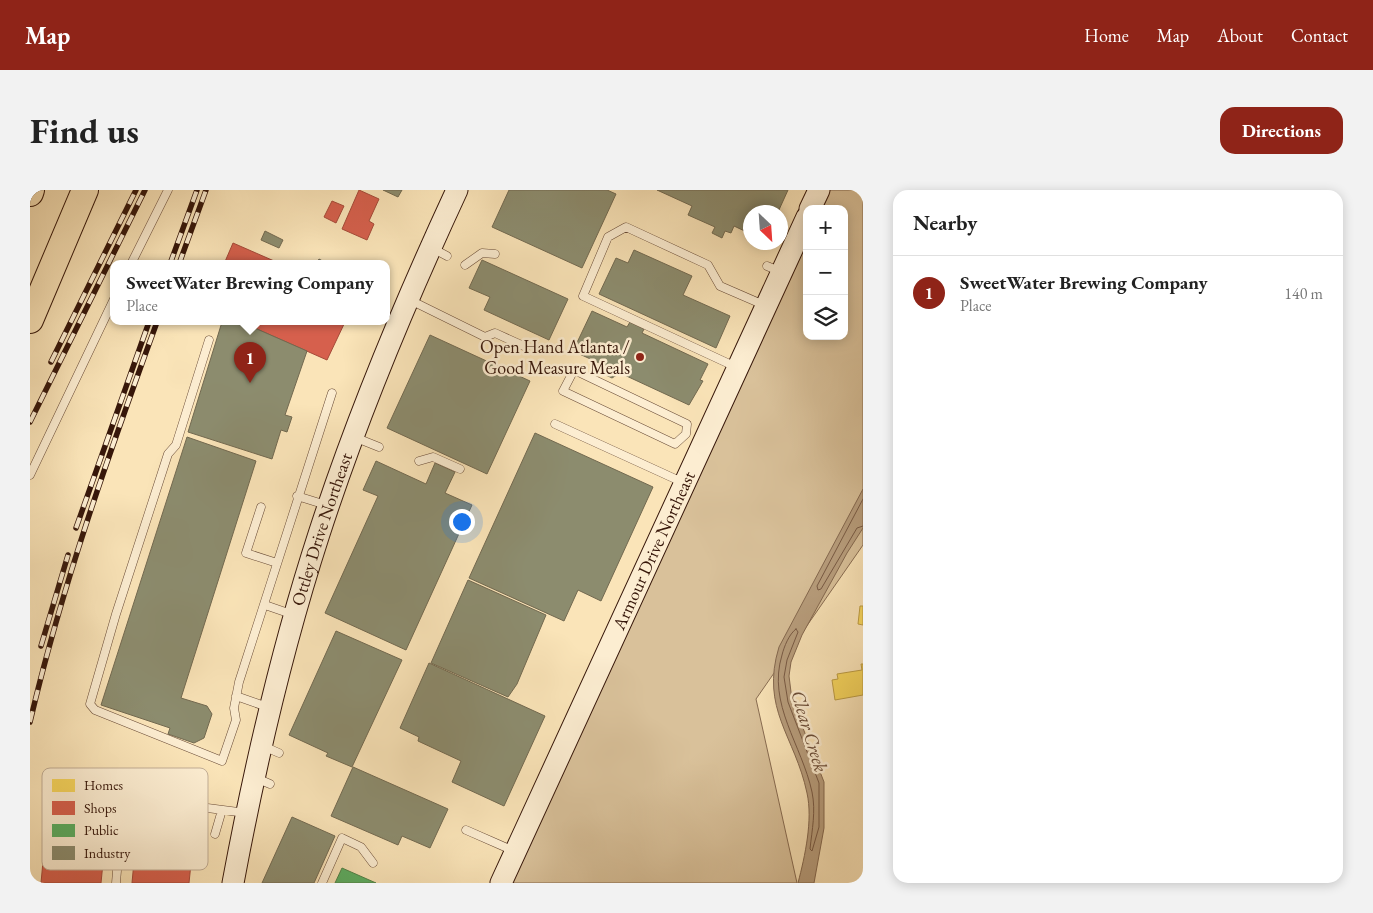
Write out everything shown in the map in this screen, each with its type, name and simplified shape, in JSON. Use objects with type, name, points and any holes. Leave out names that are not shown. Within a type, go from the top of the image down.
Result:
[{"type":"highway","points":[[30,194],[32,190]]},
{"type":"highway","points":[[30,320],[85,190]]},
{"type":"street","name":"Ottley Drive Northeast","points":[[233,883],[246,813],[262,781],[270,749],[270,708],[295,615],[328,506],[409,286],[439,251],[457,190]]},
{"type":"street","points":[[812,205],[819,190]]},
{"type":"street","name":"Armour Drive Northeast","points":[[501,883],[515,852],[524,824],[599,656],[684,483],[695,437],[738,368],[766,306],[774,269],[803,222]]},
{"type":"lane","points":[[133,260],[168,190]]},
{"type":"lane","points":[[738,368],[583,296],[608,237],[626,227],[708,265],[720,286],[766,306]]},
{"type":"lane","points":[[465,265],[482,253],[495,254]]},
{"type":"lane","points":[[409,286],[485,337],[495,333],[526,347]]},
{"type":"lane","points":[[30,475],[110,307]]},
{"type":"lane","points":[[209,340],[176,445],[168,454],[116,614],[90,704],[95,710],[222,761],[236,720],[234,708],[236,696],[259,618],[265,605],[297,496],[332,393]]},
{"type":"lane","points":[[574,370],[687,424],[695,437],[675,444],[563,391],[574,370]]},
{"type":"lane","points":[[555,424],[684,483]]},
{"type":"lane","points":[[354,437],[379,447]]},
{"type":"lane","points":[[419,461],[434,457],[460,470]]},
{"type":"lane","points":[[297,496],[328,506]]},
{"type":"lane","points":[[261,507],[246,553],[277,563]]},
{"type":"lane","points":[[265,605],[295,615]]},
{"type":"lane","points":[[236,696],[270,708]]},
{"type":"lane","points":[[208,808],[246,813]]},
{"type":"lane","points":[[215,834],[222,810]]},
{"type":"lane","points":[[466,830],[515,852]]},
{"type":"lane","points":[[322,883],[342,838],[361,847],[373,863]]},
{"type":"lane","points":[[116,883],[117,870]]},
{"type":"shaded area","points":[[828,190],[863,190],[863,545],[756,699],[797,883],[506,883],[803,245],[803,340],[848,340],[848,205],[821,205]]},
{"type":"water","points":[[863,489],[863,528],[847,553],[802,635],[791,662],[789,676],[792,700],[824,782],[824,828],[814,883],[798,883],[809,826],[809,804],[802,773],[776,705],[774,669],[779,647]]},
{"type":"building: Homes","points":[[860,606],[863,606],[863,625],[858,624]]},
{"type":"building: Homes","points":[[861,664],[863,664],[863,695],[835,700],[832,680],[838,679],[837,674],[862,670]]},
{"type":"building: Shops","points":[[359,190],[379,199],[369,221],[374,224],[367,240],[342,229]]},
{"type":"building: Shops","points":[[332,201],[344,206],[336,223],[324,217]]},
{"type":"building: Shops","points":[[233,243],[272,260],[226,260]]},
{"type":"building: Shops","points":[[248,325],[344,325],[327,360]]},
{"type":"building: Shops","points":[[42,870],[102,870],[101,883],[41,883]]},
{"type":"building: Shops","points":[[133,870],[190,870],[189,883],[132,883]]},
{"type":"building: Public","points":[[342,868],[376,883],[335,883]]},
{"type":"building: Industry","points":[[383,190],[402,190],[398,197]]},
{"type":"building: Industry","points":[[509,190],[607,190],[616,194],[582,268],[492,227]]},
{"type":"building: Industry","points":[[657,190],[788,190],[781,205],[743,205],[743,230],[734,226],[731,233],[725,231],[722,238],[712,233],[715,227],[688,215],[692,206]]},
{"type":"building: Industry","points":[[265,231],[283,240],[279,248],[261,240]]},
{"type":"building: Industry","points":[[634,250],[692,276],[683,295],[730,316],[716,348],[599,294],[616,258],[628,263]]},
{"type":"building: Industry","points":[[482,260],[568,299],[549,340],[484,310],[490,297],[469,288]]},
{"type":"building: Industry","name":"Open Hand Atlanta / Good Measure Meals","points":[[592,311],[627,327],[630,322],[644,329],[642,333],[708,364],[700,380],[703,381],[689,405],[620,373],[612,378],[606,375],[610,368],[573,351]]},
{"type":"building: Industry","points":[[221,325],[248,325],[307,351],[285,415],[292,417],[287,432],[281,430],[272,459],[188,432]]},
{"type":"building: Industry","points":[[430,335],[530,381],[487,474],[387,428]]},
{"type":"building: Industry","points":[[535,433],[653,487],[601,601],[578,590],[564,621],[469,578]]},
{"type":"building: Industry","points":[[187,437],[256,461],[181,698],[207,706],[212,714],[204,738],[194,743],[168,734],[170,728],[101,705]]},
{"type":"building: Industry","points":[[376,461],[426,484],[435,463],[455,472],[445,493],[472,505],[406,650],[325,613],[378,496],[363,490]]},
{"type":"building: Industry","points":[[468,580],[546,615],[517,684],[508,697],[431,663]]},
{"type":"building: Industry","points":[[336,631],[402,660],[352,767],[326,756],[328,753],[289,735]]},
{"type":"building: Industry","points":[[429,663],[545,716],[504,806],[452,782],[461,761],[418,741],[419,737],[400,728]]},
{"type":"building: Industry","points":[[353,767],[448,809],[430,848],[402,836],[398,845],[331,816]]},
{"type":"building: Industry","points":[[292,817],[335,836],[314,883],[262,883]]},
{"type":"railway","points":[[51,362],[136,190]]},
{"type":"railway","points":[[110,260],[145,190]]},
{"type":"railway","points":[[171,260],[197,190]]},
{"type":"railway","points":[[180,260],[206,190]]},
{"type":"railway","points":[[30,422],[110,261]]},
{"type":"railway","points":[[76,528],[148,325]]},
{"type":"railway","points":[[30,722],[72,570],[104,470],[156,325]]},
{"type":"railway","points":[[41,646],[68,555]]},
{"type":"place","name":"Open Hand Atlanta / Good Measure Meals","points":[[640,357]]},
{"type":"place","name":"SweetWater Brewing Company","points":[[250,383]]},
{"type":"water label","name":"Clear Creek","points":[[810,731]]}]
